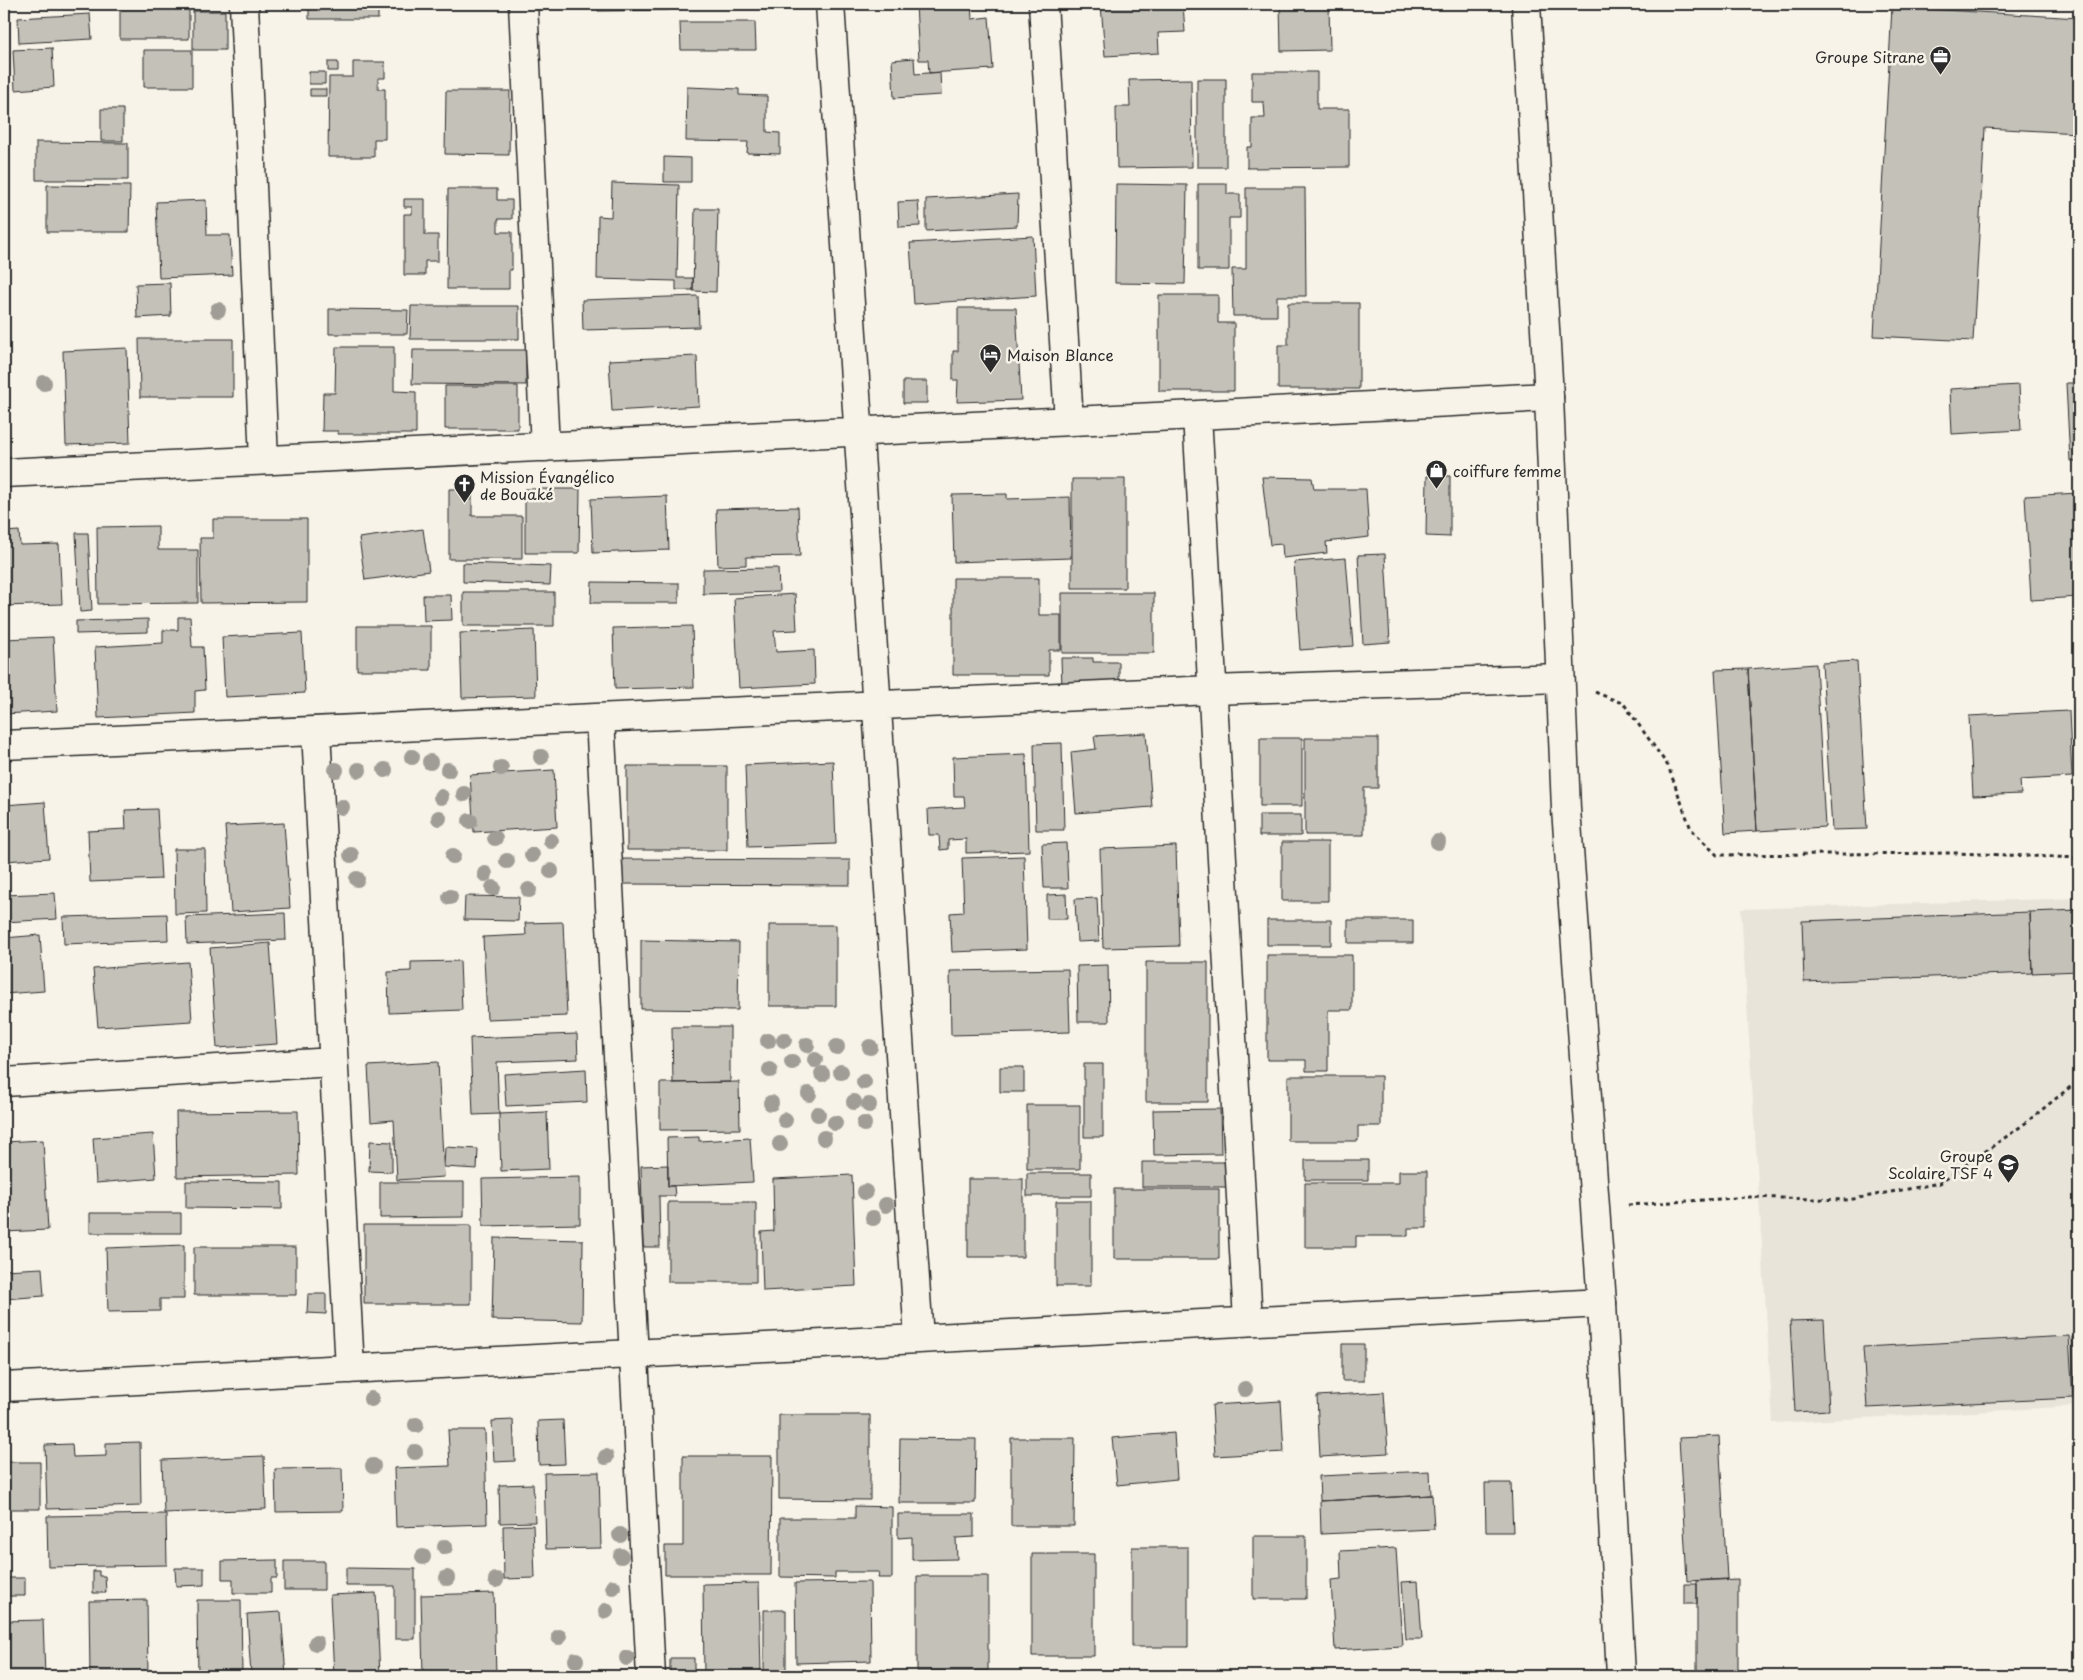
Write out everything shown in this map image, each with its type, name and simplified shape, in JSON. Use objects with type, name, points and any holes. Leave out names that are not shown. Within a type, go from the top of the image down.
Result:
[{"type":"street","points":[[244,4],[264,460]]},
{"type":"street","points":[[523,4],[545,447]]},
{"type":"street","points":[[830,4],[919,1339]]},
{"type":"street","points":[[1043,4],[1069,422]]},
{"type":"street","points":[[1526,4],[1549,397],[1566,809],[1602,1303],[1621,1676]]},
{"type":"street","points":[[4,473],[1197,416],[1549,397]]},
{"type":"street","points":[[1197,416],[1248,1322]]},
{"type":"street","points":[[4,745],[1212,690],[1560,678]]},
{"type":"street","points":[[600,718],[651,1676]]},
{"type":"street","points":[[316,731],[350,1368]]},
{"type":"street","points":[[4,1082],[333,1062]]},
{"type":"street","points":[[4,1387],[1602,1303]]},
{"type":"path","points":[[1560,678],[1624,704],[1668,766],[1691,829],[1717,855],[1956,853],[2079,858]]},
{"type":"path","points":[[1595,1210],[1642,1202],[1749,1197],[1848,1200],[1940,1182],[2024,1125],[2079,1080]]},
{"type":"shaded area","points":[[2079,898],[2079,1406],[1773,1423],[1741,909]]},
{"type":"building","points":[[120,4],[147,4],[147,7],[189,7],[189,39],[120,39]]},
{"type":"building","points":[[309,4],[378,4],[378,19],[309,19]]},
{"type":"building","points":[[395,4],[494,4],[494,8],[395,8]]},
{"type":"building","points":[[598,4],[669,4],[669,10],[598,11]]},
{"type":"building","points":[[916,4],[971,4],[972,19],[989,17],[993,69],[929,73],[928,60],[919,60]]},
{"type":"building","points":[[1101,4],[1183,4],[1185,32],[1158,33],[1159,53],[1105,56]]},
{"type":"building","points":[[1280,4],[1329,4],[1330,50],[1281,51]]},
{"type":"building","points":[[1892,7],[2079,18],[2079,133],[1985,128],[1973,341],[1874,336]]},
{"type":"building","points":[[193,11],[225,11],[225,50],[193,50]]},
{"type":"building","points":[[90,14],[92,39],[19,43],[18,18]]},
{"type":"building","points":[[680,22],[755,22],[756,50],[681,50]]},
{"type":"building","points":[[52,48],[54,87],[15,90],[13,50]]},
{"type":"building","points":[[144,50],[192,50],[192,87],[144,87]]},
{"type":"building","points":[[914,58],[915,74],[940,72],[941,95],[894,98],[892,60]]},
{"type":"building","points":[[328,62],[338,62],[338,71],[328,71]]},
{"type":"building","points":[[353,62],[385,62],[385,78],[378,78],[378,89],[385,89],[385,139],[374,139],[374,157],[328,157],[329,77],[353,77]]},
{"type":"building","points":[[309,72],[325,72],[325,84],[309,84]]},
{"type":"building","points":[[1252,72],[1317,72],[1317,109],[1349,109],[1349,167],[1247,168],[1247,147],[1252,147],[1252,118],[1265,118],[1264,102],[1252,102]]},
{"type":"building","points":[[1191,79],[1192,167],[1117,168],[1116,107],[1130,107],[1129,80]]},
{"type":"building","points":[[1197,79],[1226,79],[1226,167],[1197,167]]},
{"type":"building","points":[[687,87],[739,89],[739,95],[767,96],[767,132],[780,133],[780,154],[747,153],[748,142],[686,141]]},
{"type":"building","points":[[310,89],[326,89],[326,96],[310,96]]},
{"type":"building","points":[[446,91],[510,91],[509,155],[445,154]]},
{"type":"building","points":[[101,109],[123,109],[123,141],[101,141]]},
{"type":"building","points":[[36,142],[128,143],[128,180],[36,180]]},
{"type":"building","points":[[664,157],[691,158],[691,182],[664,182]]},
{"type":"building","points":[[612,183],[679,185],[677,278],[693,278],[693,290],[676,290],[676,281],[597,279],[598,216],[611,217]]},
{"type":"building","points":[[1116,184],[1187,185],[1185,284],[1115,283]]},
{"type":"building","points":[[1198,184],[1227,184],[1227,194],[1240,194],[1240,218],[1229,218],[1229,270],[1198,270]]},
{"type":"building","points":[[47,185],[130,186],[129,232],[47,232]]},
{"type":"building","points":[[1246,188],[1305,188],[1306,296],[1277,296],[1277,316],[1233,316],[1232,269],[1246,269]]},
{"type":"building","points":[[448,189],[497,189],[497,200],[512,200],[512,219],[498,219],[498,232],[512,232],[512,270],[509,270],[509,289],[447,289]]},
{"type":"building","points":[[1018,194],[1017,226],[926,231],[926,199]]},
{"type":"building","points":[[404,199],[425,199],[425,235],[438,235],[438,261],[425,261],[425,275],[404,275],[404,214],[412,214],[412,207],[404,207]]},
{"type":"building","points":[[206,200],[207,235],[230,235],[232,275],[159,278],[156,202]]},
{"type":"building","points":[[918,201],[920,226],[899,227],[898,202]]},
{"type":"building","points":[[695,209],[718,209],[716,292],[693,291]]},
{"type":"building","points":[[1033,236],[1036,296],[914,304],[910,243]]},
{"type":"building","points":[[170,283],[171,316],[137,318],[136,284]]},
{"type":"building","points":[[1159,295],[1218,295],[1218,323],[1234,323],[1234,391],[1159,391]]},
{"type":"building","points":[[698,296],[699,327],[583,330],[582,300]]},
{"type":"building","points":[[1288,303],[1359,303],[1359,389],[1278,389],[1278,345],[1288,345]]},
{"type":"building","points":[[411,306],[519,306],[519,339],[410,339]]},
{"type":"building","points":[[958,308],[1016,308],[1021,400],[957,402],[958,380],[953,380],[953,351],[958,351]]},
{"type":"building","points":[[329,309],[408,310],[407,334],[329,334]]},
{"type":"building","points":[[139,339],[233,339],[233,397],[140,397]]},
{"type":"building","points":[[336,347],[394,347],[394,391],[416,392],[416,434],[338,434],[338,431],[322,431],[323,393],[335,393]]},
{"type":"building","points":[[127,348],[130,443],[66,445],[63,351]]},
{"type":"building","points":[[413,350],[526,350],[526,385],[412,384]]},
{"type":"building","points":[[697,356],[699,406],[612,411],[609,360]]},
{"type":"building","points":[[903,381],[927,381],[927,403],[903,403]]},
{"type":"building","points":[[2066,383],[2079,383],[2079,461],[2070,461]]},
{"type":"building","points":[[2019,385],[2021,430],[1952,434],[1950,389]]},
{"type":"building","points":[[445,386],[518,386],[518,429],[445,429]]},
{"type":"building","points":[[1427,476],[1450,476],[1450,537],[1426,536]]},
{"type":"building","points":[[1262,477],[1312,478],[1314,489],[1366,489],[1369,537],[1326,542],[1327,553],[1283,558],[1282,544],[1270,545]]},
{"type":"building","points":[[1072,479],[1125,479],[1125,588],[1072,588]]},
{"type":"building","points":[[449,489],[472,489],[472,516],[522,516],[522,559],[449,559]]},
{"type":"building","points":[[525,489],[580,489],[579,553],[525,553]]},
{"type":"building","points":[[2079,493],[2079,597],[2031,600],[2025,496]]},
{"type":"building","points":[[1007,494],[1007,499],[1070,497],[1071,558],[954,562],[952,495]]},
{"type":"building","points":[[667,496],[669,550],[593,553],[591,499]]},
{"type":"building","points":[[798,507],[800,556],[746,557],[746,565],[718,566],[716,509]]},
{"type":"building","points":[[213,519],[307,519],[307,602],[201,603],[200,538],[213,538]]},
{"type":"building","points":[[158,526],[158,550],[198,550],[198,603],[98,604],[97,527]]},
{"type":"building","points":[[423,529],[429,571],[365,580],[359,538]]},
{"type":"building","points":[[19,531],[20,545],[59,544],[62,604],[4,606],[4,532]]},
{"type":"building","points":[[76,533],[88,533],[92,611],[80,612]]},
{"type":"building","points":[[1385,554],[1390,642],[1363,644],[1358,555]]},
{"type":"building","points":[[1346,558],[1353,646],[1300,650],[1294,562]]},
{"type":"building","points":[[463,563],[551,566],[550,585],[463,582]]},
{"type":"building","points":[[778,568],[779,592],[703,594],[703,569]]},
{"type":"building","points":[[953,578],[1039,578],[1039,615],[1061,615],[1061,650],[1049,650],[1049,675],[953,675]]},
{"type":"building","points":[[592,582],[679,583],[679,603],[591,603]]},
{"type":"building","points":[[463,592],[554,592],[554,626],[463,626]]},
{"type":"building","points":[[1062,593],[1154,593],[1154,653],[1062,653]]},
{"type":"building","points":[[795,594],[797,630],[774,631],[776,652],[814,650],[815,684],[739,688],[734,598]]},
{"type":"building","points":[[423,595],[451,595],[452,620],[424,621]]},
{"type":"building","points":[[178,617],[190,617],[192,647],[203,647],[205,690],[195,691],[195,713],[98,718],[95,647],[163,643],[163,630],[178,630]]},
{"type":"building","points":[[148,619],[148,632],[76,634],[76,621]]},
{"type":"building","points":[[357,626],[431,626],[431,670],[357,670]]},
{"type":"building","points":[[692,626],[694,687],[615,689],[613,628]]},
{"type":"building","points":[[534,630],[536,696],[462,698],[460,633]]},
{"type":"building","points":[[302,633],[305,693],[225,697],[222,637]]},
{"type":"building","points":[[53,637],[57,711],[4,714],[4,639]]},
{"type":"building","points":[[1061,658],[1093,658],[1093,662],[1119,662],[1119,687],[1062,688]]},
{"type":"building","points":[[1857,661],[1867,829],[1832,830],[1822,663]]},
{"type":"building","points":[[1816,664],[1825,827],[1757,831],[1748,669]]},
{"type":"building","points":[[1748,669],[1757,831],[1725,833],[1715,670]]},
{"type":"building","points":[[2069,711],[2072,777],[2020,780],[2021,794],[1973,796],[1969,716]]},
{"type":"building","points":[[1146,733],[1152,807],[1076,813],[1071,752],[1096,749],[1094,736]]},
{"type":"building","points":[[1260,738],[1302,738],[1302,806],[1260,806]]},
{"type":"building","points":[[1305,738],[1378,738],[1378,788],[1364,788],[1364,835],[1305,835]]},
{"type":"building","points":[[1062,743],[1064,830],[1036,830],[1034,744]]},
{"type":"building","points":[[1026,754],[1029,851],[966,853],[966,839],[948,840],[948,849],[940,850],[939,835],[929,835],[928,809],[965,807],[964,796],[954,796],[953,757]]},
{"type":"building","points":[[833,761],[836,844],[748,847],[745,765]]},
{"type":"building","points":[[627,766],[727,766],[727,850],[627,850]]},
{"type":"building","points":[[554,770],[557,827],[474,832],[470,775]]},
{"type":"building","points":[[45,802],[49,858],[4,861],[4,805]]},
{"type":"building","points":[[157,809],[161,879],[90,882],[88,831],[126,829],[125,810]]},
{"type":"building","points":[[1259,815],[1301,815],[1301,836],[1259,836]]},
{"type":"building","points":[[284,823],[290,908],[231,912],[225,826]]},
{"type":"building","points":[[1282,842],[1328,842],[1328,901],[1282,901]]},
{"type":"building","points":[[1066,843],[1068,888],[1044,888],[1042,844]]},
{"type":"building","points":[[1176,846],[1179,946],[1103,948],[1100,849]]},
{"type":"building","points":[[174,849],[205,849],[206,913],[175,914]]},
{"type":"building","points":[[1024,856],[1027,949],[952,952],[950,913],[964,912],[962,858]]},
{"type":"building","points":[[618,859],[850,860],[850,885],[618,884]]},
{"type":"building","points":[[55,893],[57,919],[4,922],[4,895]]},
{"type":"building","points":[[1066,894],[1067,919],[1047,919],[1047,895]]},
{"type":"building","points":[[465,896],[519,897],[518,921],[464,920]]},
{"type":"building","points":[[1097,898],[1099,941],[1077,942],[1075,899]]},
{"type":"building","points":[[2079,910],[2079,971],[2032,973],[2030,912]]},
{"type":"building","points":[[2030,912],[2032,973],[1804,982],[1802,921]]},
{"type":"building","points":[[285,913],[286,940],[187,944],[186,917]]},
{"type":"building","points":[[167,914],[168,940],[64,944],[63,917]]},
{"type":"building","points":[[1267,920],[1331,920],[1331,945],[1267,945]]},
{"type":"building","points":[[1348,920],[1413,920],[1413,943],[1348,943]]},
{"type":"building","points":[[563,922],[567,1016],[487,1019],[483,937],[526,935],[525,923]]},
{"type":"building","points":[[769,925],[836,925],[836,1006],[769,1006]]},
{"type":"building","points":[[40,935],[44,991],[4,994],[4,938]]},
{"type":"building","points":[[641,940],[739,942],[738,1010],[641,1009]]},
{"type":"building","points":[[270,943],[277,1044],[217,1048],[210,948]]},
{"type":"building","points":[[1267,955],[1352,955],[1352,1010],[1328,1010],[1328,1071],[1306,1071],[1306,1060],[1267,1060]]},
{"type":"building","points":[[460,961],[462,1010],[389,1013],[388,972],[411,971],[411,962]]},
{"type":"building","points":[[188,962],[192,1021],[98,1027],[93,969]]},
{"type":"building","points":[[1146,962],[1208,962],[1208,1102],[1146,1102]]},
{"type":"building","points":[[1108,965],[1109,1022],[1078,1022],[1077,966]]},
{"type":"building","points":[[1068,969],[1070,1032],[951,1035],[950,971]]},
{"type":"building","points":[[672,1027],[730,1027],[730,1082],[673,1083]]},
{"type":"building","points":[[577,1034],[578,1059],[497,1062],[499,1114],[473,1115],[470,1038]]},
{"type":"building","points":[[438,1062],[444,1177],[397,1180],[394,1120],[371,1122],[368,1066]]},
{"type":"building","points":[[1084,1064],[1103,1064],[1103,1137],[1084,1137]]},
{"type":"building","points":[[1000,1067],[1024,1067],[1024,1092],[1000,1092]]},
{"type":"building","points":[[586,1069],[587,1102],[506,1106],[504,1074]]},
{"type":"building","points":[[1288,1076],[1381,1076],[1381,1126],[1358,1126],[1358,1141],[1288,1141]]},
{"type":"building","points":[[739,1082],[740,1129],[660,1130],[660,1083]]},
{"type":"building","points":[[1027,1105],[1080,1105],[1080,1169],[1027,1169]]},
{"type":"building","points":[[1220,1109],[1221,1154],[1154,1155],[1153,1110]]},
{"type":"building","points":[[298,1111],[299,1175],[177,1177],[176,1112]]},
{"type":"building","points":[[547,1112],[549,1169],[501,1171],[499,1114]]},
{"type":"building","points":[[153,1134],[156,1178],[96,1183],[93,1138]]},
{"type":"building","points":[[699,1137],[699,1141],[750,1138],[753,1182],[668,1186],[667,1138]]},
{"type":"building","points":[[43,1140],[48,1230],[4,1232],[4,1142]]},
{"type":"building","points":[[370,1141],[392,1142],[392,1172],[369,1171]]},
{"type":"building","points":[[445,1147],[478,1149],[477,1169],[444,1167]]},
{"type":"building","points":[[1305,1160],[1368,1160],[1368,1180],[1305,1180]]},
{"type":"building","points":[[1142,1162],[1232,1162],[1232,1187],[1142,1187]]},
{"type":"building","points":[[668,1165],[668,1186],[674,1186],[675,1196],[659,1196],[660,1247],[643,1247],[641,1166]]},
{"type":"building","points":[[1399,1171],[1427,1171],[1427,1228],[1408,1228],[1408,1236],[1356,1236],[1356,1247],[1305,1247],[1305,1183],[1399,1183]]},
{"type":"building","points":[[1027,1173],[1091,1173],[1091,1196],[1027,1196]]},
{"type":"building","points":[[852,1175],[856,1286],[763,1291],[761,1232],[774,1231],[773,1179]]},
{"type":"building","points":[[580,1177],[580,1224],[483,1226],[482,1179]]},
{"type":"building","points":[[968,1179],[1023,1179],[1023,1257],[968,1257]]},
{"type":"building","points":[[186,1181],[282,1182],[282,1209],[186,1208]]},
{"type":"building","points":[[380,1182],[464,1182],[464,1217],[380,1218]]},
{"type":"building","points":[[1114,1189],[1219,1189],[1219,1259],[1114,1259]]},
{"type":"building","points":[[1056,1201],[1091,1201],[1091,1286],[1056,1286]]},
{"type":"building","points":[[668,1202],[756,1202],[756,1282],[668,1282]]},
{"type":"building","points":[[90,1213],[181,1213],[181,1233],[90,1233]]},
{"type":"building","points":[[364,1225],[471,1225],[471,1304],[364,1304]]},
{"type":"building","points":[[494,1238],[583,1240],[582,1322],[492,1320]]},
{"type":"building","points":[[184,1245],[184,1299],[160,1299],[160,1311],[108,1312],[106,1248]]},
{"type":"building","points":[[194,1247],[296,1247],[296,1295],[194,1295]]},
{"type":"building","points":[[42,1268],[44,1296],[4,1299],[4,1270]]},
{"type":"building","points":[[308,1294],[326,1294],[326,1314],[307,1313]]},
{"type":"building","points":[[1824,1320],[1829,1410],[1795,1412],[1790,1321]]},
{"type":"building","points":[[2069,1336],[2073,1398],[1867,1408],[1863,1347]]},
{"type":"building","points":[[2079,1336],[2079,1399],[2075,1399],[2072,1337]]},
{"type":"building","points":[[1342,1344],[1364,1344],[1364,1381],[1342,1381]]},
{"type":"building","points":[[1384,1392],[1388,1453],[1320,1457],[1317,1396]]},
{"type":"building","points":[[1281,1401],[1284,1452],[1215,1456],[1212,1405]]},
{"type":"building","points":[[779,1415],[870,1415],[870,1500],[779,1499]]},
{"type":"building","points":[[513,1420],[515,1461],[494,1462],[492,1421]]},
{"type":"building","points":[[563,1420],[565,1464],[539,1465],[538,1421]]},
{"type":"building","points":[[448,1430],[485,1430],[487,1524],[396,1527],[394,1468],[450,1466]]},
{"type":"building","points":[[1174,1433],[1177,1479],[1117,1485],[1112,1438]]},
{"type":"building","points":[[1719,1436],[1727,1579],[1687,1581],[1679,1438]]},
{"type":"building","points":[[900,1438],[976,1439],[975,1503],[899,1503]]},
{"type":"building","points":[[1011,1438],[1075,1438],[1074,1526],[1011,1526]]},
{"type":"building","points":[[140,1442],[141,1506],[47,1509],[45,1445],[72,1444],[73,1457],[106,1456],[106,1443]]},
{"type":"building","points":[[264,1456],[266,1509],[164,1513],[162,1460]]},
{"type":"building","points":[[683,1456],[772,1456],[771,1575],[665,1575],[665,1546],[683,1546]]},
{"type":"building","points":[[4,1462],[40,1462],[40,1509],[4,1509]]},
{"type":"building","points":[[342,1468],[343,1511],[276,1512],[275,1469]]},
{"type":"building","points":[[1430,1471],[1431,1495],[1320,1501],[1319,1476]]},
{"type":"building","points":[[599,1472],[601,1548],[546,1549],[544,1473]]},
{"type":"building","points":[[1485,1483],[1511,1483],[1513,1532],[1486,1532]]},
{"type":"building","points":[[533,1484],[535,1522],[500,1523],[499,1485]]},
{"type":"building","points":[[1432,1495],[1434,1529],[1321,1534],[1320,1501]]},
{"type":"building","points":[[855,1506],[892,1507],[892,1578],[878,1578],[879,1572],[835,1572],[835,1578],[780,1577],[780,1518],[855,1518]]},
{"type":"building","points":[[166,1514],[167,1565],[48,1567],[47,1516]]},
{"type":"building","points":[[898,1514],[974,1514],[974,1537],[956,1538],[957,1559],[912,1560],[912,1537],[898,1538]]},
{"type":"building","points":[[533,1525],[535,1578],[504,1579],[503,1526]]},
{"type":"building","points":[[1253,1536],[1306,1536],[1306,1599],[1253,1599]]},
{"type":"building","points":[[1132,1547],[1188,1547],[1188,1647],[1132,1647]]},
{"type":"building","points":[[1396,1548],[1402,1646],[1335,1650],[1331,1580],[1341,1579],[1340,1551]]},
{"type":"building","points":[[1032,1554],[1094,1554],[1094,1656],[1032,1656]]},
{"type":"building","points":[[277,1560],[277,1578],[271,1578],[271,1593],[233,1593],[233,1579],[222,1579],[222,1561]]},
{"type":"building","points":[[284,1561],[324,1561],[324,1590],[284,1590]]},
{"type":"building","points":[[175,1568],[204,1568],[204,1585],[176,1586]]},
{"type":"building","points":[[346,1568],[415,1569],[415,1639],[395,1639],[395,1586],[346,1586]]},
{"type":"building","points":[[93,1571],[99,1571],[99,1576],[105,1576],[106,1593],[93,1593]]},
{"type":"building","points":[[917,1576],[988,1576],[988,1671],[917,1671]]},
{"type":"building","points":[[4,1578],[25,1578],[25,1596],[4,1596]]},
{"type":"building","points":[[1738,1579],[1738,1676],[1697,1676],[1697,1581]]},
{"type":"building","points":[[1418,1581],[1422,1639],[1406,1639],[1402,1582]]},
{"type":"building","points":[[870,1582],[871,1661],[796,1663],[795,1583]]},
{"type":"building","points":[[759,1583],[761,1675],[704,1676],[703,1584]]},
{"type":"building","points":[[1684,1584],[1697,1584],[1697,1604],[1684,1604]]},
{"type":"building","points":[[376,1593],[380,1675],[334,1676],[330,1595]]},
{"type":"building","points":[[494,1593],[496,1676],[423,1676],[421,1595]]},
{"type":"building","points":[[147,1600],[148,1676],[90,1676],[89,1601]]},
{"type":"building","points":[[197,1600],[241,1600],[242,1676],[198,1676]]},
{"type":"building","points":[[764,1610],[786,1610],[786,1675],[764,1675]]},
{"type":"building","points":[[281,1612],[286,1676],[251,1676],[247,1614]]},
{"type":"building","points":[[43,1620],[45,1676],[4,1676],[4,1621]]},
{"type":"building","points":[[670,1658],[694,1658],[694,1676],[670,1676]]},
{"type":"place","name":"Groupe Sitrane","points":[[1941,75]]},
{"type":"place","name":"Maison Blance","points":[[991,373]]},
{"type":"place","name":"coiffure femme","points":[[1437,489]]},
{"type":"place","name":"Mission Évangélico de Bouaké","points":[[464,504]]},
{"type":"place","name":"Groupe Scolaire TSF 4","points":[[2009,1183]]}]
